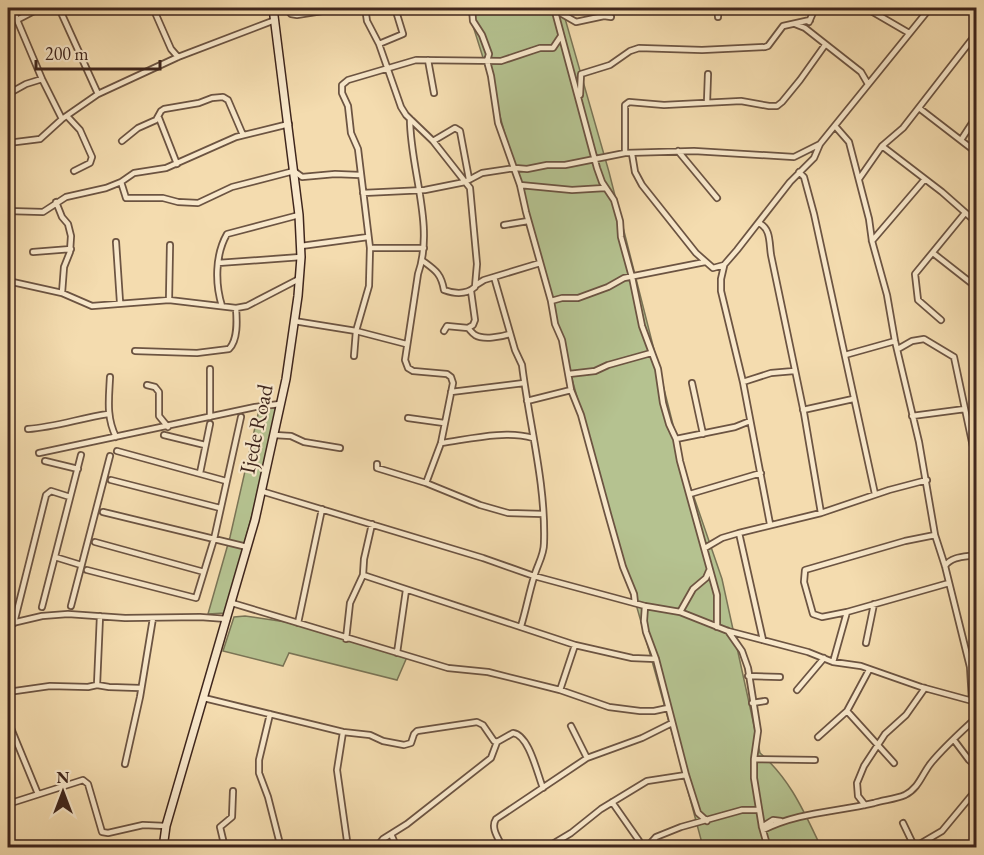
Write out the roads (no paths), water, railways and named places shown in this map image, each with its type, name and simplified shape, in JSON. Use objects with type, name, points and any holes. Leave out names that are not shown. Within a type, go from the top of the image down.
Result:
[{"type":"main road","name":"Ijede Road","points":[[163,848],[166,826],[248,547],[280,404],[300,278],[299,215],[273,8]]},
{"type":"street","points":[[12,8],[42,80],[64,118],[80,130],[93,159],[74,171]]},
{"type":"street","points":[[17,20],[40,8]]},
{"type":"street","points":[[59,8],[98,94]]},
{"type":"street","points":[[153,8],[171,49],[177,57]]},
{"type":"street","points":[[286,8],[291,14],[297,15],[341,8]]},
{"type":"street","points":[[365,8],[367,21],[389,68],[401,107],[467,180]]},
{"type":"street","points":[[379,44],[403,34],[395,8]]},
{"type":"street","points":[[471,8],[473,21],[488,50],[487,61],[498,123],[520,185],[555,324],[562,340],[571,390],[581,415],[635,603]]},
{"type":"street","points":[[554,8],[576,22],[604,16],[611,17]]},
{"type":"street","points":[[554,8],[602,186],[614,200],[620,221],[621,237],[642,326],[658,369],[669,424],[676,439],[705,548],[718,604],[717,627]]},
{"type":"street","points":[[718,8],[718,16]]},
{"type":"street","points":[[805,28],[815,8]]},
{"type":"street","points":[[866,8],[909,33]]},
{"type":"street","points":[[771,524],[743,382],[721,287],[724,265],[799,172],[814,158],[820,144],[930,8]]},
{"type":"street","points":[[8,143],[40,140],[64,118],[98,94],[177,57],[275,20]]},
{"type":"street","points":[[580,74],[610,65],[630,51],[639,48],[702,50],[765,47],[783,26],[810,20]]},
{"type":"street","points":[[795,24],[805,28],[861,72],[868,84]]},
{"type":"street","points":[[554,48],[561,38],[561,32]]},
{"type":"street","points":[[859,179],[882,146],[903,128],[976,34]]},
{"type":"street","points":[[625,153],[624,117],[625,105],[628,102],[664,105],[741,101],[777,106],[800,80],[825,45]]},
{"type":"street","points":[[354,356],[356,331],[369,286],[370,248],[358,149],[351,133],[348,106],[342,93],[342,85],[348,80],[411,61],[503,60],[540,48],[554,48],[566,54]]},
{"type":"street","points":[[428,60],[434,93]]},
{"type":"street","points":[[571,68],[580,74]]},
{"type":"street","points":[[580,74],[580,101]]},
{"type":"street","points":[[707,102],[708,74]]},
{"type":"street","points":[[8,94],[26,84],[42,80]]},
{"type":"street","points":[[177,164],[159,118],[164,109],[223,97],[228,100],[243,135]]},
{"type":"street","points":[[919,108],[976,152]]},
{"type":"street","points":[[961,140],[976,117]]},
{"type":"street","points":[[122,141],[138,128],[159,118]]},
{"type":"street","points":[[410,119],[424,248],[405,360],[408,368],[413,371],[447,374],[453,382],[441,443],[426,483]]},
{"type":"street","points":[[8,211],[44,212],[66,197],[99,190],[121,182],[135,173],[162,170],[230,139],[288,124]]},
{"type":"street","points":[[261,491],[483,558],[534,576],[645,606],[680,612],[728,632],[808,652],[833,662],[861,666],[925,688],[974,701],[969,667],[945,566],[935,535],[927,480],[872,241],[869,219],[849,142],[835,126]]},
{"type":"street","points":[[433,141],[455,128],[460,131],[470,188],[476,285]]},
{"type":"street","points":[[363,193],[419,190],[515,168],[531,169],[547,165],[565,165],[625,153],[678,151],[794,157],[820,144]]},
{"type":"street","points":[[882,146],[976,222]]},
{"type":"street","points":[[678,151],[717,198]]},
{"type":"street","points":[[632,154],[635,172],[642,185],[705,262],[712,268],[724,265]]},
{"type":"street","points":[[121,182],[126,198],[163,198],[178,202],[198,202],[213,198],[232,187],[294,171],[299,177],[334,174],[360,175]]},
{"type":"street","points":[[799,172],[804,177],[814,214],[875,494]]},
{"type":"street","points":[[872,241],[925,179]]},
{"type":"street","points":[[520,185],[572,190],[591,190],[602,186]]},
{"type":"street","points":[[56,202],[62,217],[68,224],[71,236],[71,249],[64,269],[62,293]]},
{"type":"street","points":[[941,320],[918,300],[915,274],[965,213]]},
{"type":"street","points":[[222,306],[218,291],[218,263],[227,234],[299,215]]},
{"type":"street","points":[[504,225],[528,221]]},
{"type":"street","points":[[759,223],[768,231],[821,513]]},
{"type":"street","points":[[301,246],[368,237]]},
{"type":"street","points":[[116,242],[120,302]]},
{"type":"street","points":[[169,300],[170,246]]},
{"type":"street","points":[[370,248],[424,248]]},
{"type":"street","points":[[33,252],[71,249]]},
{"type":"street","points":[[933,253],[975,286]]},
{"type":"street","points":[[218,263],[301,257]]},
{"type":"street","points":[[423,261],[431,265],[441,277],[444,290],[457,294],[471,291],[484,280],[540,263]]},
{"type":"street","points":[[551,301],[578,298],[608,287],[624,278],[705,262]]},
{"type":"street","points":[[494,277],[510,334],[521,360],[540,476],[543,514],[543,555],[534,576],[521,626]]},
{"type":"street","points":[[8,281],[62,293],[92,306],[120,302],[169,300],[236,308],[247,306],[300,278]]},
{"type":"street","points":[[477,278],[484,280]]},
{"type":"street","points":[[444,331],[447,326],[468,328],[473,325],[475,320],[471,291]]},
{"type":"street","points":[[135,351],[197,353],[229,349],[234,343],[237,323],[236,308]]},
{"type":"street","points":[[294,321],[356,331],[406,344]]},
{"type":"street","points":[[468,328],[480,337],[510,334]]},
{"type":"street","points":[[898,349],[912,341],[924,339],[952,355],[976,461]]},
{"type":"street","points":[[844,355],[895,340]]},
{"type":"street","points":[[569,374],[595,371],[651,353]]},
{"type":"street","points":[[210,369],[210,417]]},
{"type":"street","points":[[743,382],[771,373],[794,371]]},
{"type":"street","points":[[110,377],[108,414],[116,437]]},
{"type":"street","points":[[451,392],[524,382]]},
{"type":"street","points":[[692,383],[703,434]]},
{"type":"street","points":[[147,386],[155,387],[159,392],[159,416],[168,427]]},
{"type":"street","points":[[527,402],[571,390]]},
{"type":"street","points":[[803,410],[853,399]]},
{"type":"street","points":[[39,453],[260,406],[280,404]]},
{"type":"street","points":[[912,416],[965,409]]},
{"type":"street","points":[[28,429],[49,428],[79,418],[108,414]]},
{"type":"street","points":[[87,570],[193,598],[197,596],[214,539],[241,417]]},
{"type":"street","points":[[408,418],[444,423]]},
{"type":"street","points":[[676,439],[735,427],[750,421]]},
{"type":"street","points":[[200,473],[210,424]]},
{"type":"street","points":[[164,435],[206,445]]},
{"type":"street","points":[[274,435],[291,436],[304,442],[340,448]]},
{"type":"street","points":[[441,443],[490,436],[522,435],[533,438]]},
{"type":"street","points":[[117,451],[226,481]]},
{"type":"street","points":[[42,607],[81,454]]},
{"type":"street","points":[[71,606],[110,456]]},
{"type":"street","points":[[45,461],[78,469]]},
{"type":"street","points":[[377,464],[377,468],[426,483],[480,505],[508,513],[543,514]]},
{"type":"street","points":[[690,494],[761,474]]},
{"type":"street","points":[[111,480],[220,508]]},
{"type":"street","points":[[705,548],[722,538],[821,513],[875,494],[927,480]]},
{"type":"street","points":[[14,623],[46,495],[51,491],[70,497]]},
{"type":"street","points":[[298,623],[322,509]]},
{"type":"street","points":[[103,512],[248,547]]},
{"type":"street","points":[[346,639],[350,603],[363,575],[365,549],[372,524]]},
{"type":"street","points":[[739,533],[763,640]]},
{"type":"street","points":[[935,535],[905,541],[805,570],[804,582],[813,614],[822,617],[847,612],[949,583]]},
{"type":"street","points":[[95,542],[204,572]]},
{"type":"street","points":[[945,566],[949,561],[957,558],[976,555]]},
{"type":"street","points":[[55,557],[81,565]]},
{"type":"street","points":[[680,612],[693,589],[706,578],[710,569]]},
{"type":"street","points":[[363,575],[575,645],[632,658],[657,659]]},
{"type":"street","points":[[397,653],[406,590]]},
{"type":"street","points":[[231,603],[448,668],[479,670],[560,690],[609,707],[640,711],[668,708]]},
{"type":"street","points":[[866,643],[874,604]]},
{"type":"street","points":[[645,606],[646,632],[657,659],[686,775],[698,813],[707,821]]},
{"type":"street","points":[[833,662],[847,612]]},
{"type":"street","points":[[8,624],[42,616],[68,614],[125,618],[227,619]]},
{"type":"street","points":[[97,685],[100,616]]},
{"type":"street","points":[[125,764],[153,618]]},
{"type":"street","points":[[728,632],[742,651],[748,676],[758,730],[754,778],[768,848]]},
{"type":"street","points":[[560,690],[575,645]]},
{"type":"street","points":[[798,690],[824,658]]},
{"type":"street","points":[[818,737],[847,711],[869,670]]},
{"type":"street","points":[[748,676],[780,677]]},
{"type":"street","points":[[8,692],[50,686],[88,687],[97,685],[140,688]]},
{"type":"street","points":[[865,805],[858,796],[856,783],[864,766],[885,734],[915,704],[925,688]]},
{"type":"street","points":[[204,698],[407,745],[411,743],[417,731],[477,722],[483,725],[497,742]]},
{"type":"street","points":[[752,703],[765,701]]},
{"type":"street","points":[[847,711],[894,763]]},
{"type":"street","points":[[270,714],[259,760],[259,773],[268,796],[281,848]]},
{"type":"street","points":[[763,828],[808,814],[865,805],[906,794],[917,786],[930,764],[976,718]]},
{"type":"street","points":[[8,721],[38,794]]},
{"type":"street","points":[[503,848],[493,822],[587,758],[642,738],[672,723]]},
{"type":"street","points":[[571,726],[587,758]]},
{"type":"street","points":[[343,732],[338,770],[348,848]]},
{"type":"street","points":[[376,848],[491,758],[497,742],[513,733],[520,736],[528,746],[543,788]]},
{"type":"street","points":[[954,740],[976,766]]},
{"type":"street","points":[[754,759],[815,760]]},
{"type":"street","points":[[546,848],[646,781],[686,775]]},
{"type":"street","points":[[8,804],[83,780],[88,784],[102,832],[143,825],[166,826]]},
{"type":"street","points":[[903,823],[914,847],[942,831],[976,790]]},
{"type":"street","points":[[225,848],[220,827],[231,818],[233,791]]},
{"type":"street","points":[[612,802],[644,846],[668,831],[742,810],[759,810]]},
{"type":"street","points":[[760,816],[781,821]]},
{"type":"street","points":[[763,828],[773,820]]},
{"type":"street","points":[[391,834],[398,848]]}]
